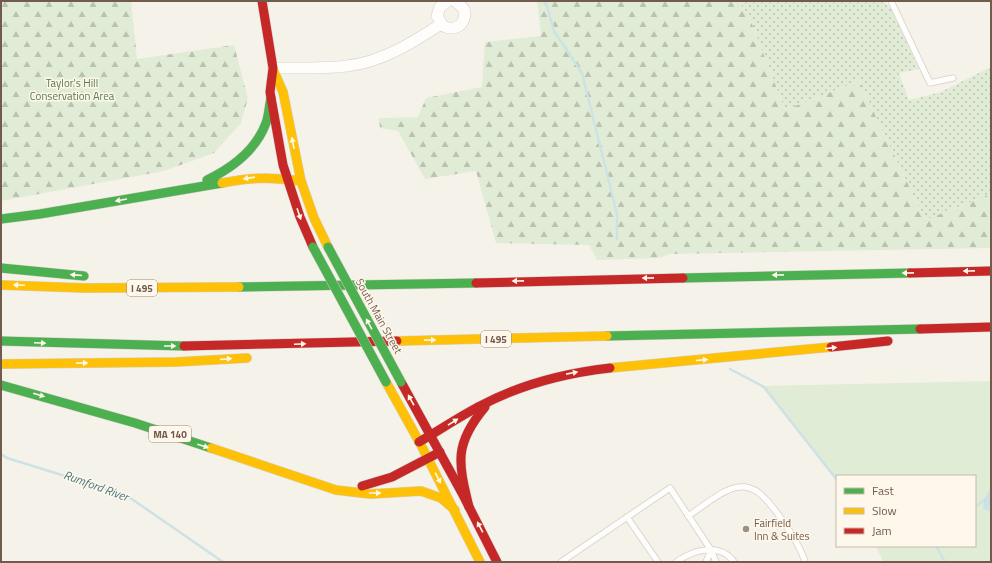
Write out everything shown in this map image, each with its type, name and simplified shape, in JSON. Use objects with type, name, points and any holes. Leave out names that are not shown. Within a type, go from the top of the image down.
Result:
[{"type":"main road","name":"South Main Street","points":[[262,1],[273,68],[271,98],[282,158],[300,217],[313,248],[419,442],[455,510],[480,562]]},
{"type":"main road","name":"South Main Street","points":[[273,68],[283,92],[301,181],[314,218],[328,247],[440,452],[497,562]]},
{"type":"main road","points":[[174,191],[194,186],[220,174],[234,165],[253,147],[266,125],[271,98]]},
{"type":"main road","points":[[1,219],[40,214],[254,177],[288,178],[301,181]]},
{"type":"main road","points":[[1,268],[93,276]]},
{"type":"main road","name":"I 495","points":[[1,285],[85,288],[282,287],[991,271]]},
{"type":"main road","points":[[116,279],[282,287]]},
{"type":"main road","points":[[912,339],[991,328]]},
{"type":"main road","name":"I 495","points":[[1,341],[154,346],[991,328]]},
{"type":"main road","points":[[419,442],[492,400],[527,385],[584,371],[896,340]]},
{"type":"main road","points":[[309,353],[364,342]]},
{"type":"main road","points":[[1,364],[176,362],[255,357]]},
{"type":"main road","name":"MA 140","points":[[1,385],[135,423],[336,490],[371,494],[420,491],[441,498],[455,510]]},
{"type":"main road","points":[[469,507],[460,473],[459,459],[461,446],[475,417],[492,400]]},
{"type":"main road","points":[[336,490],[376,483],[395,476],[440,452]]},
{"type":"street","points":[[448,1],[441,5],[437,16],[441,24],[452,28],[462,23],[465,11],[462,6],[455,1]]},
{"type":"street","points":[[273,68],[334,67],[361,64],[401,49],[441,24]]},
{"type":"lane","points":[[891,1],[930,83],[953,78]]},
{"type":"lane","points":[[688,516],[727,491],[738,487],[749,488],[758,492],[772,506],[799,548],[806,562]]},
{"type":"lane","points":[[561,562],[670,488],[711,550],[716,562]]},
{"type":"lane","points":[[627,517],[658,562]]},
{"type":"lane","points":[[706,562],[711,550]]},
{"type":"lane","points":[[676,562],[697,551],[711,550],[729,555],[734,562]]},
{"type":"green space","name":"Taylor's Hill Conservation Area","points":[[1,1],[131,1],[137,59],[234,45],[248,98],[241,123],[214,153],[164,171],[1,201]]},
{"type":"green space","points":[[537,1],[738,1],[749,16],[785,110],[859,81],[925,220],[991,194],[991,248],[669,254],[660,258],[597,260],[589,245],[496,243],[476,171],[425,179],[398,131],[380,128],[379,118],[418,117],[426,98],[482,87],[485,42],[541,36]]},
{"type":"green space","points":[[738,1],[883,1],[891,9],[919,69],[899,73],[909,100],[941,92],[991,67],[991,194],[925,220],[859,81],[785,110],[749,16]]},
{"type":"green space","points":[[991,381],[991,562],[883,562],[876,547],[976,547],[976,475],[836,475],[836,479],[761,386]]},
{"type":"water","points":[[991,487],[991,511],[989,511],[983,509],[984,500]]},
{"type":"waterway","points":[[544,1],[547,6],[554,31],[582,73],[617,214],[617,239]]},
{"type":"waterway","points":[[730,369],[764,387],[836,479]]},
{"type":"waterway","name":"Rumford River","points":[[1,454],[7,458],[126,495],[223,562]]},
{"type":"waterway","points":[[976,506],[991,495]]},
{"type":"waterway","points":[[937,547],[945,562]]},
{"type":"traffic: fast","points":[[207,180],[234,164],[250,150],[262,133],[268,117],[271,98]]},
{"type":"traffic: fast","points":[[1,219],[40,214],[222,183]]},
{"type":"traffic: fast","points":[[313,247],[386,382]]},
{"type":"traffic: fast","points":[[328,247],[401,382]]},
{"type":"traffic: fast","points":[[1,268],[84,276]]},
{"type":"traffic: fast","points":[[683,278],[910,273]]},
{"type":"traffic: fast","points":[[239,287],[476,283]]},
{"type":"traffic: fast","points":[[607,336],[920,329]]},
{"type":"traffic: fast","points":[[1,341],[184,346]]},
{"type":"traffic: fast","points":[[1,385],[135,423],[211,448]]},
{"type":"traffic: slow","points":[[273,69],[283,92],[301,181],[314,218],[328,247]]},
{"type":"traffic: slow","points":[[222,183],[261,178],[301,181]]},
{"type":"traffic: slow","points":[[1,285],[85,288],[239,287]]},
{"type":"traffic: slow","points":[[397,341],[607,336]]},
{"type":"traffic: slow","points":[[610,368],[831,347]]},
{"type":"traffic: slow","points":[[1,364],[176,362],[247,358]]},
{"type":"traffic: slow","points":[[386,382],[421,445],[480,562]]},
{"type":"traffic: slow","points":[[211,448],[336,490],[371,494],[421,491],[441,498],[455,510]]},
{"type":"traffic: jam","points":[[262,1],[273,68],[270,92],[283,165],[300,217],[313,247]]},
{"type":"traffic: jam","points":[[910,273],[991,271]]},
{"type":"traffic: jam","points":[[476,283],[683,278]]},
{"type":"traffic: jam","points":[[920,329],[991,327]]},
{"type":"traffic: jam","points":[[184,346],[397,341]]},
{"type":"traffic: jam","points":[[831,347],[888,341]]},
{"type":"traffic: jam","points":[[419,442],[474,409],[528,385],[561,376],[610,368]]},
{"type":"traffic: jam","points":[[401,382],[462,493],[497,562]]},
{"type":"traffic: jam","points":[[469,507],[462,478],[461,454],[463,443],[468,432],[485,407]]},
{"type":"traffic: jam","points":[[362,486],[392,477],[440,452]]},
{"type":"place","name":"Fairfield Inn & Suites","points":[[746,529]]}]
